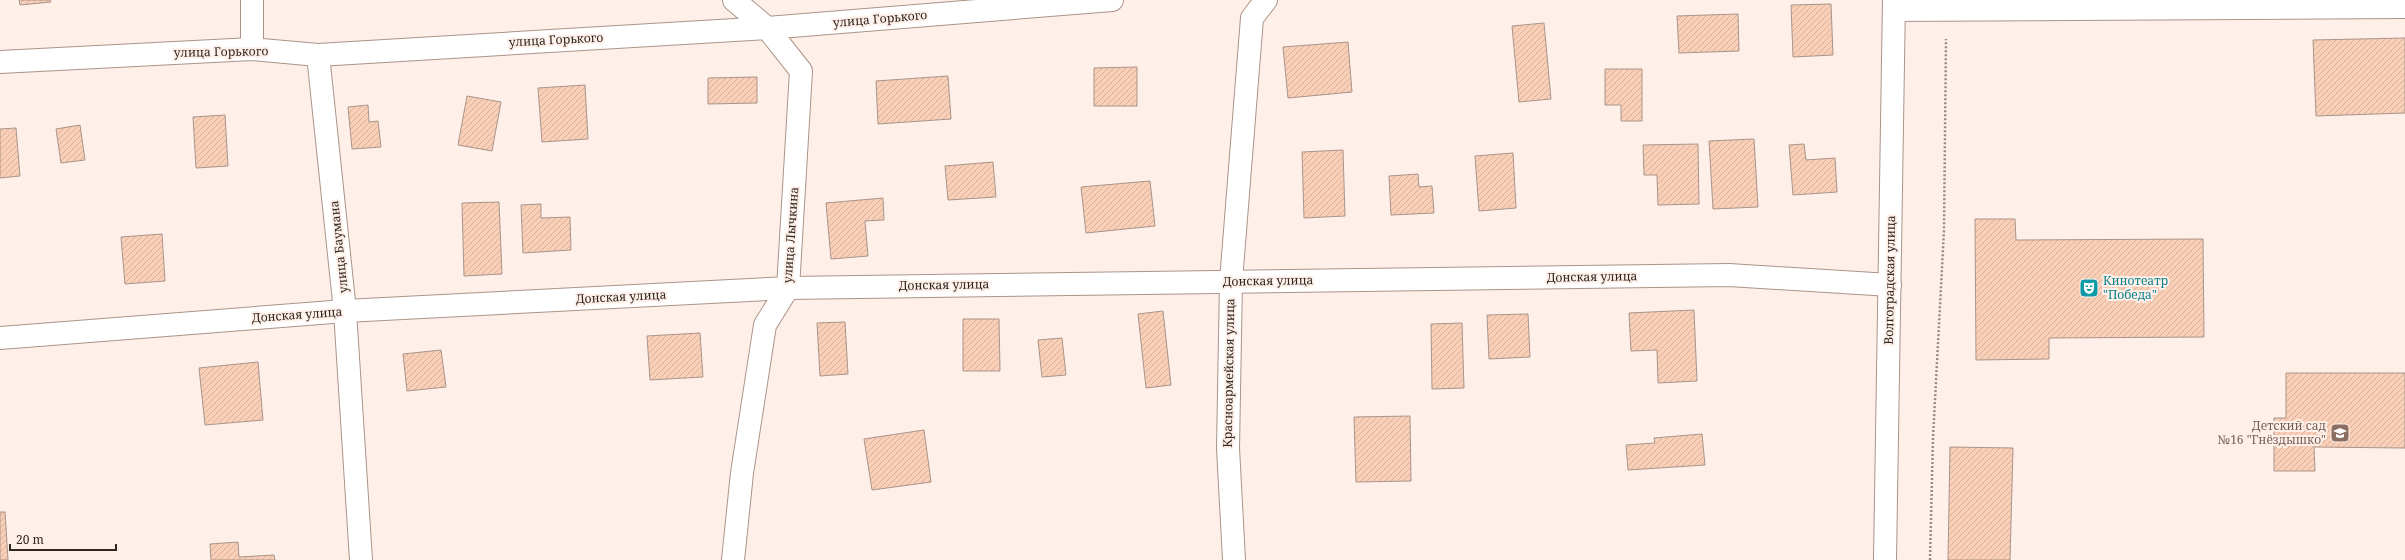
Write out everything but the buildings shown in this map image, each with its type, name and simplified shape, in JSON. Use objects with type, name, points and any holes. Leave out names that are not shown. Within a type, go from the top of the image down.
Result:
[{"type":"street","points":[[252,0],[252,49]]},
{"type":"street","name":"улица Лычкина","points":[[733,560],[742,472],[765,325],[788,288],[801,71],[767,28],[734,0]]},
{"type":"street","name":"улица Горького","points":[[0,62],[252,49],[318,55],[767,28],[1112,0]]},
{"type":"street","name":"Красноармейская улица","points":[[1234,560],[1228,448],[1231,281],[1252,18],[1266,0]]},
{"type":"street","points":[[1894,5],[1946,10],[2405,7]]},
{"type":"street","name":"Волгоградская улица","points":[[1885,560],[1894,5]]},
{"type":"street","name":"улица Баумана","points":[[318,55],[345,311],[361,560]]},
{"type":"street","name":"Донская улица","points":[[0,338],[345,311],[788,288],[1729,275],[1890,285]]},
{"type":"path","points":[[1930,560],[1933,438],[1944,230],[1946,10]]},
{"type":"place","name":"Кинотеатр \"Победа\"","points":[[2089,288]]},
{"type":"place","name":"Детский сад №16 \"Гнёздышко\"","points":[[2340,433]]}]
